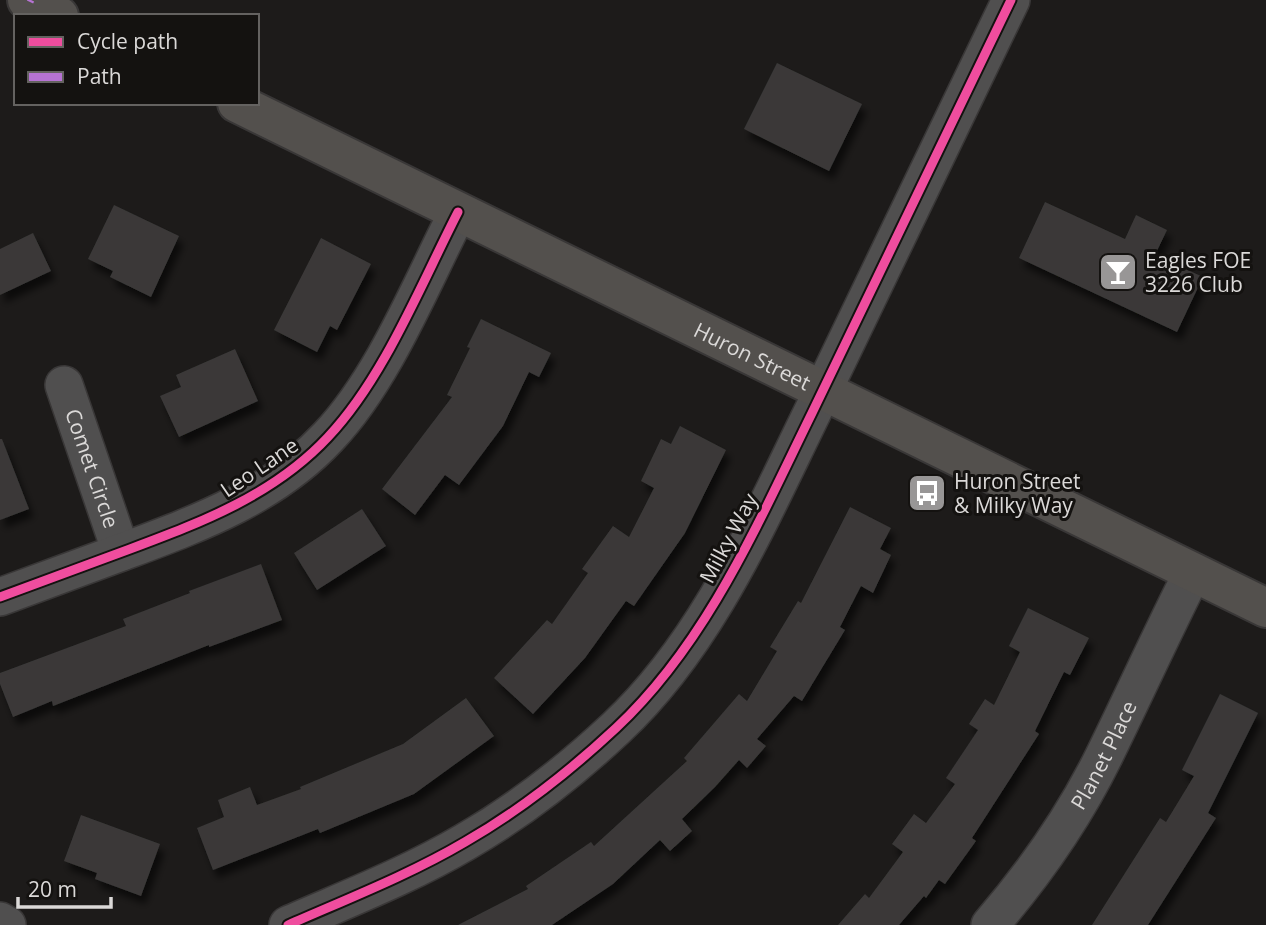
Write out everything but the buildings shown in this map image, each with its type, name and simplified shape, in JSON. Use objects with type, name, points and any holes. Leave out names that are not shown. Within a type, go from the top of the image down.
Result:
[{"type":"main road","points":[[27,0],[55,14]]},
{"type":"main road","name":"Huron Street","points":[[241,105],[1266,608]]},
{"type":"street","name":"Milky Way","points":[[288,925],[463,844],[505,818],[618,726],[655,686],[690,641],[748,543],[1011,0]]},
{"type":"street","name":"Leo Lane","points":[[0,597],[206,520],[273,484],[305,459],[347,414],[369,383],[458,212]]},
{"type":"street","name":"Comet Circle","points":[[64,384],[121,552]]},
{"type":"street","name":"Planet Place","points":[[990,925],[1014,897],[1062,829],[1103,758],[1193,572]]},
{"type":"street","points":[[0,921],[7,925]]},
{"type":"cycle path","points":[[288,925],[422,865],[465,842],[524,804],[581,760],[616,728],[648,695],[677,658],[704,620],[750,539],[1011,0]]},
{"type":"cycle path","points":[[0,597],[210,517],[261,491],[307,457],[328,437],[367,387],[400,329],[458,212]]},
{"type":"place","name":"Eagles FOE 3226 Club","points":[[1118,272]]},
{"type":"place","name":"Huron Street & Milky Way","points":[[927,493]]}]
